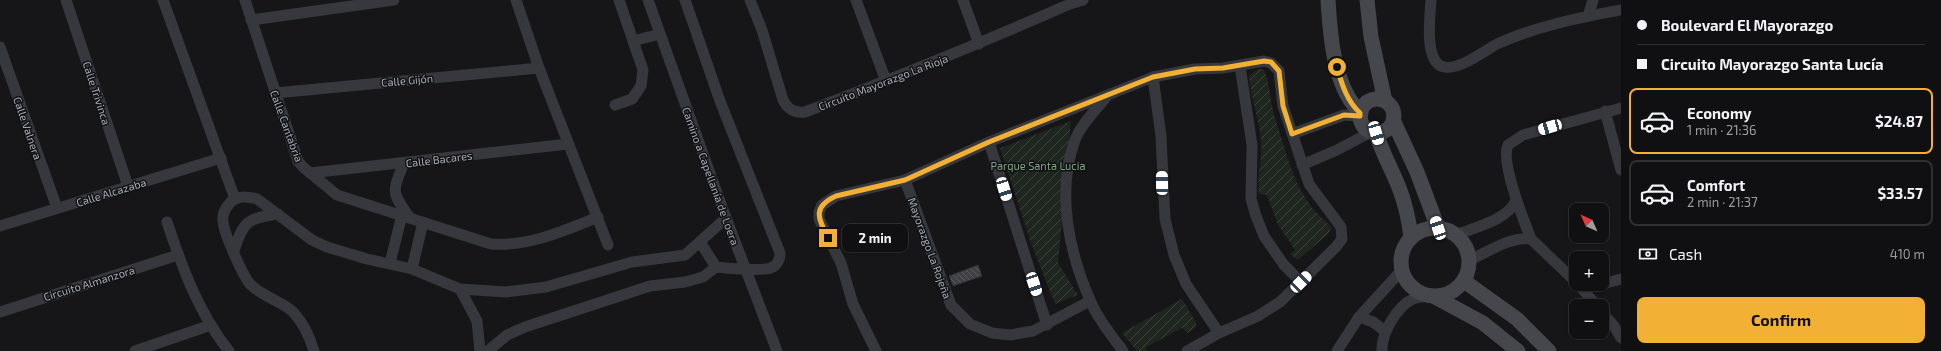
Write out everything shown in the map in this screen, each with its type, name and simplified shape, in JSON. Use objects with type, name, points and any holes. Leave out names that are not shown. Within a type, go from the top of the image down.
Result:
[{"type":"street","name":"Calle Trivinca","points":[[66,0],[128,186]]},
{"type":"street","points":[[163,0],[235,199]]},
{"type":"street","name":"Calle Cantabria","points":[[245,0],[298,161],[336,195],[491,244],[502,245],[539,239],[598,217]]},
{"type":"street","points":[[251,20],[394,0]]},
{"type":"street","points":[[516,0],[539,68],[608,245]]},
{"type":"street","points":[[615,105],[632,98],[641,86],[643,70],[619,0]]},
{"type":"street","name":"Camino a Capellanía de Loera","points":[[648,0],[726,218],[777,351]]},
{"type":"street","points":[[488,351],[507,335],[524,327],[650,286],[685,282],[703,277],[716,267],[746,269],[772,268],[778,263],[780,253],[720,101],[685,0]]},
{"type":"street","name":"Circuito Mayorazgo La Rioja","points":[[750,0],[762,30],[783,100],[787,108],[799,113],[886,81],[979,44],[1069,2],[1083,0]]},
{"type":"street","points":[[856,0],[886,81]]},
{"type":"street","points":[[963,0],[979,44]]},
{"type":"street","points":[[1328,0],[1331,38],[1340,77],[1346,95],[1360,115],[1362,124],[1374,132],[1399,187],[1408,218],[1411,238]]},
{"type":"street","points":[[1367,0],[1372,37],[1385,101]]},
{"type":"street","points":[[1430,0],[1432,53],[1439,65],[1447,68],[1461,65],[1497,44],[1540,27],[1621,10]]},
{"type":"street","points":[[1588,16],[1594,0]]},
{"type":"street","points":[[633,41],[660,34]]},
{"type":"street","name":"Calle Valnera","points":[[0,47],[56,208]]},
{"type":"street","points":[[876,351],[853,304],[841,262],[822,225],[819,212],[825,202],[836,196],[905,180],[989,142],[1153,77],[1195,69],[1240,66],[1264,61],[1271,62],[1276,66],[1280,78],[1283,106],[1309,184],[1322,204],[1335,218],[1342,232],[1342,239],[1340,243],[1280,302],[1258,316],[1219,333],[1187,351]]},
{"type":"street","points":[[1240,66],[1252,145],[1250,180],[1252,204],[1264,236],[1284,264],[1301,282]]},
{"type":"street","name":"Calle Gijón","points":[[275,93],[539,68]]},
{"type":"street","points":[[1153,77],[1161,136],[1165,219],[1174,255],[1186,284],[1219,333]]},
{"type":"street","points":[[1108,96],[1081,129],[1076,139],[1070,157],[1067,178],[1066,205],[1070,238],[1090,301],[1123,351]]},
{"type":"street","points":[[1360,115],[1362,108],[1370,101],[1380,99],[1385,101],[1393,109],[1393,120],[1417,172],[1438,228]]},
{"type":"street","points":[[1569,275],[1531,239],[1516,201],[1505,153],[1510,142],[1523,135],[1605,111],[1621,108]]},
{"type":"street","points":[[1605,111],[1621,170]]},
{"type":"street","points":[[1292,134],[1344,115],[1360,115]]},
{"type":"street","points":[[1302,165],[1338,150],[1374,132],[1387,130],[1393,120]]},
{"type":"street","points":[[989,142],[1047,325]]},
{"type":"street","name":"Calle Bacares","points":[[310,173],[568,144]]},
{"type":"street","name":"Calle Alcazaba","points":[[0,226],[221,158]]},
{"type":"street","points":[[390,263],[406,216],[394,191],[395,184],[404,163]]},
{"type":"street","name":"Mayorazgo La Rojeña","points":[[905,180],[951,305],[970,324],[992,333],[1010,336],[1034,331],[1090,301]]},
{"type":"street","points":[[314,351],[310,336],[294,313],[264,295],[251,284],[239,265],[222,222],[223,214],[230,203],[235,199],[246,195],[257,199],[312,240],[327,248],[412,269],[460,289],[506,292],[546,287],[632,262],[686,255],[726,218]]},
{"type":"street","points":[[1456,235],[1502,216],[1510,210],[1516,201]]},
{"type":"street","points":[[234,251],[240,231],[248,223],[257,217],[278,214]]},
{"type":"street","points":[[168,222],[178,255],[211,325],[228,351]]},
{"type":"street","points":[[412,269],[424,222]]},
{"type":"street","points":[[1382,351],[1385,331],[1407,303],[1412,299],[1432,297],[1446,295],[1456,289],[1464,281],[1468,271],[1470,260],[1463,242],[1456,235],[1447,230],[1428,228],[1411,238],[1402,253],[1401,271],[1407,283],[1416,292],[1432,297],[1483,323],[1518,351]]},
{"type":"street","points":[[1470,260],[1511,241],[1517,239],[1531,239]]},
{"type":"street","points":[[700,242],[716,267]]},
{"type":"street","name":"Circuito Almanzora","points":[[0,312],[178,255]]},
{"type":"street","points":[[1337,351],[1359,317],[1401,271]]},
{"type":"street","points":[[1609,282],[1621,279]]},
{"type":"street","points":[[1464,281],[1517,319],[1549,351]]},
{"type":"street","points":[[460,289],[477,321],[480,351]]},
{"type":"street","points":[[1584,291],[1591,299]]},
{"type":"street","points":[[1359,317],[1373,322],[1385,331]]},
{"type":"street","points":[[1609,320],[1621,338]]},
{"type":"street","points":[[136,351],[211,325]]},
{"type":"green space","points":[[1258,69],[1263,69],[1267,77],[1276,121],[1294,177],[1305,198],[1321,218],[1332,227],[1329,233],[1298,260],[1290,254],[1295,250],[1278,225],[1267,195],[1259,194],[1258,181],[1261,141],[1249,76]]},
{"type":"green space","name":"Parque Santa Lucia","points":[[1071,121],[1058,263],[1078,295],[1055,304],[1031,243],[1000,148]]},
{"type":"green space","points":[[1182,299],[1196,322],[1196,327],[1188,333],[1182,328],[1146,347],[1147,351],[1137,351],[1122,333]]},
{"type":"building","points":[[978,265],[982,276],[953,286],[949,276]]},
{"type":"route","points":[[828,238],[820,220],[819,212],[822,205],[827,200],[836,196],[905,180],[989,142],[1153,77],[1195,69],[1223,68],[1264,61],[1271,62],[1279,71],[1283,106],[1292,134],[1344,115],[1360,116],[1360,113],[1353,106],[1346,95],[1337,67]]}]
